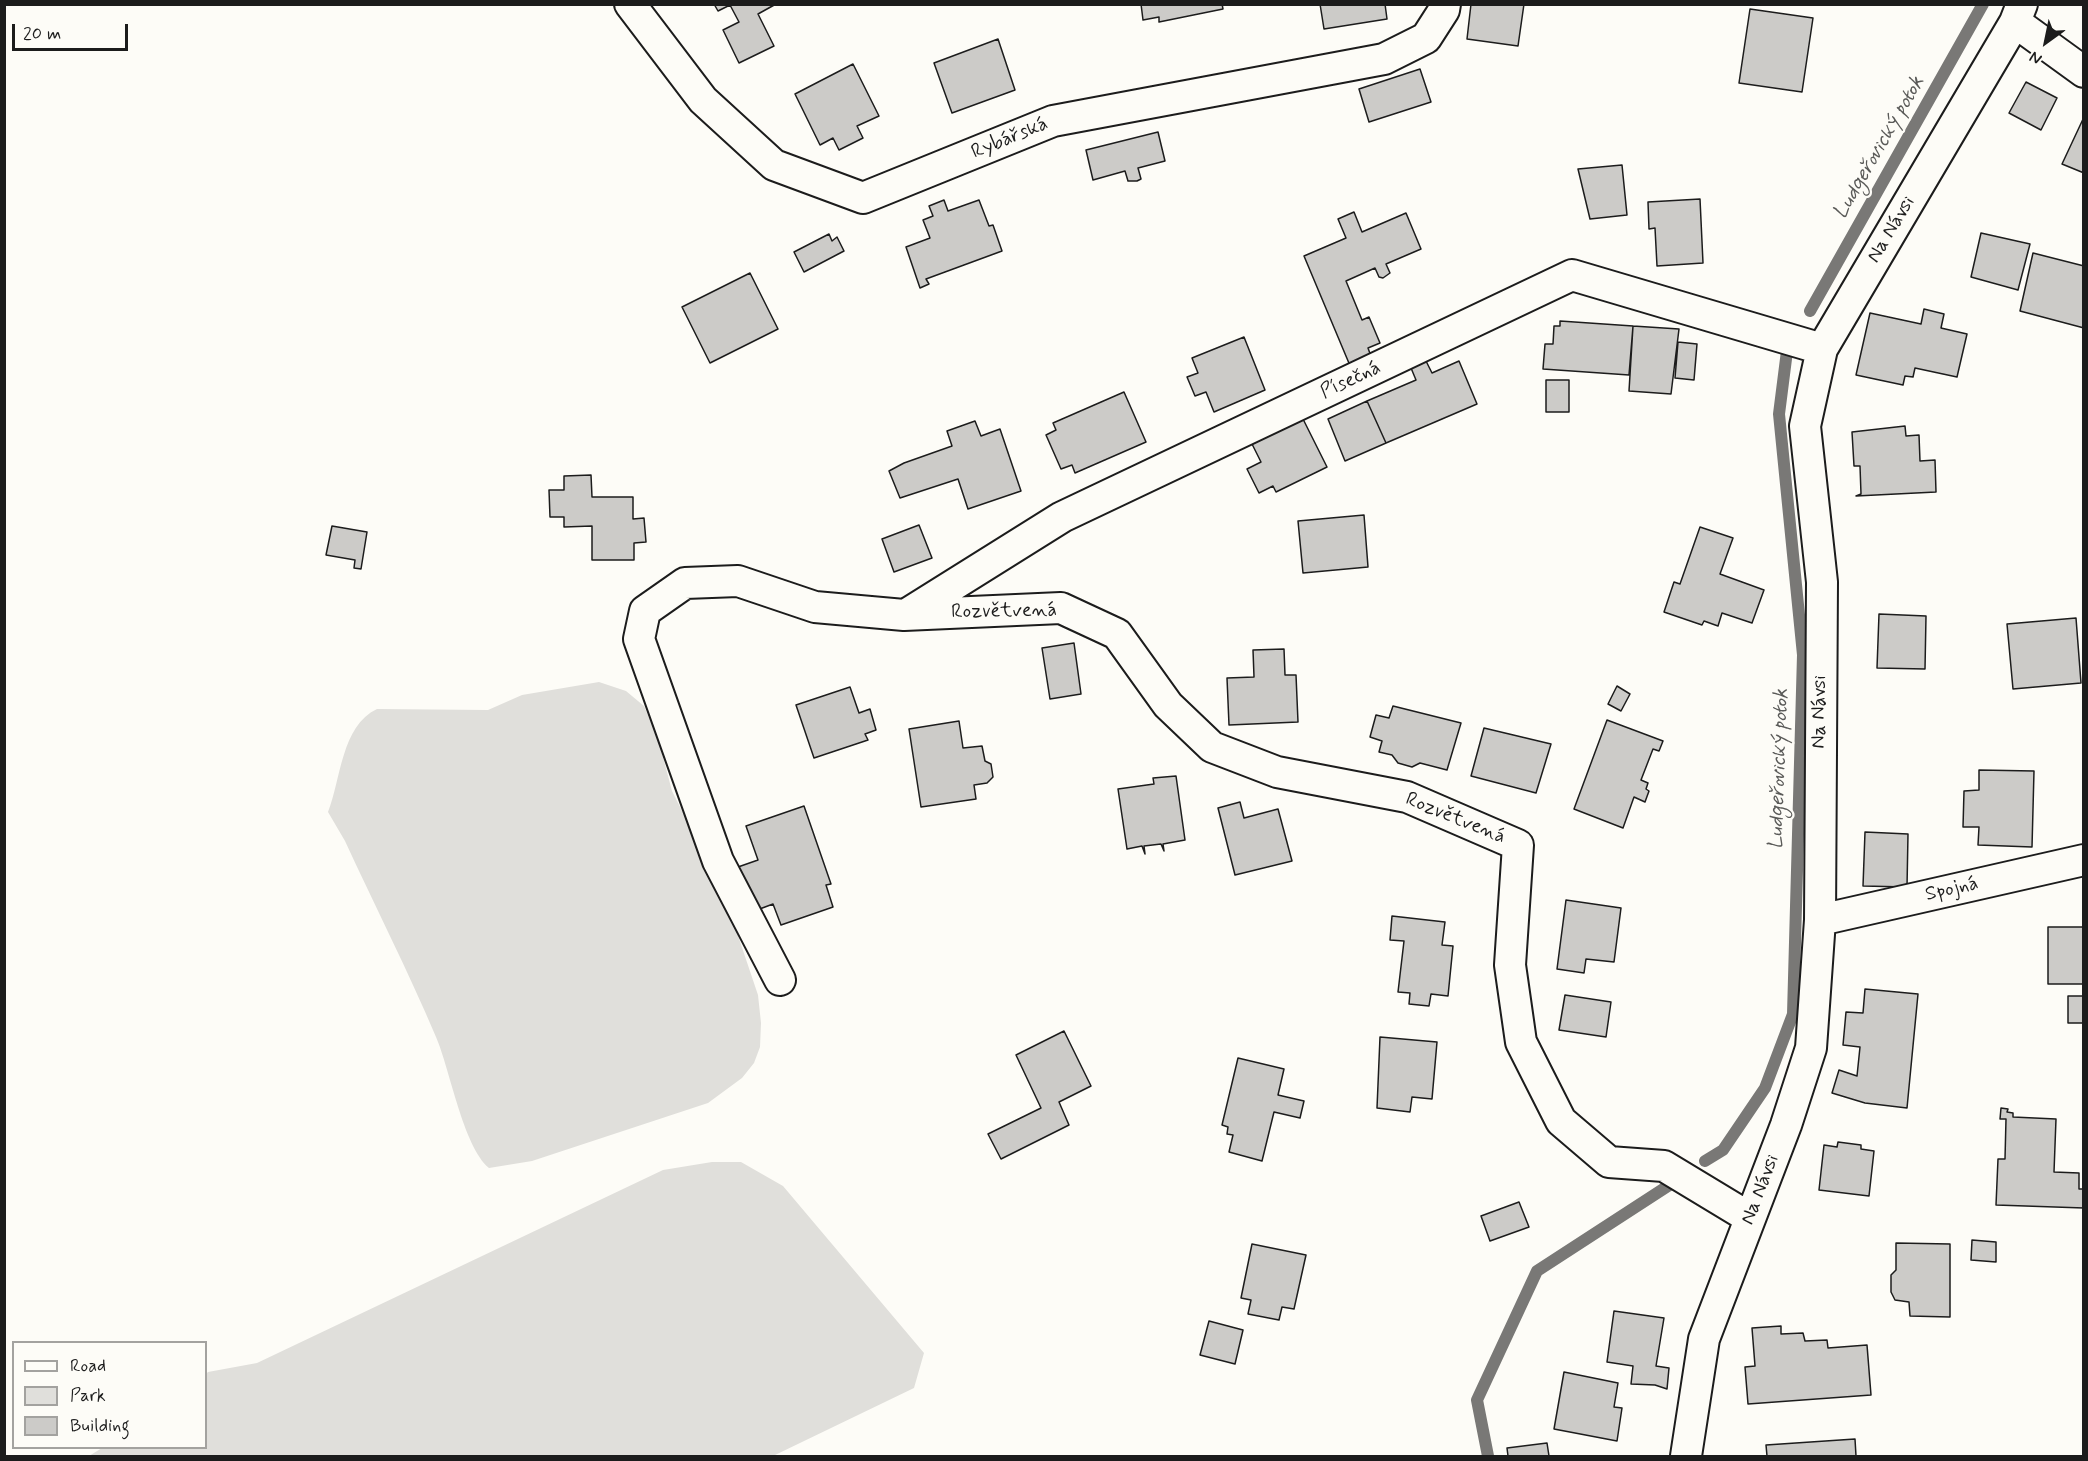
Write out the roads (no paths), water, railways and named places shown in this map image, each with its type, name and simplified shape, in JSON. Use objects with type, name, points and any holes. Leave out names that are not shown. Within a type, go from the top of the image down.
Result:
[{"type":"street","name":"Rybářská","points":[[630,4],[703,100],[774,165],[863,198],[1053,121],[1384,59],[1426,38],[1444,10],[1444,4]]},
{"type":"street","points":[[2019,13],[2084,72]]},
{"type":"street","name":"Na Návsi","points":[[1686,1456],[1704,1339],[1786,1125],[1811,1048],[1820,920],[1822,582],[1805,426],[1822,349],[2019,13]]},
{"type":"street","name":"Písečná","points":[[904,615],[1062,517],[1572,276],[1822,349]]},
{"type":"street","name":"Rozvětvená","points":[[780,980],[718,861],[639,639],[645,611],[686,583],[738,581],[815,607],[904,615],[1061,608],[1117,634],[1168,705],[1212,747],[1277,772],[1407,797],[1518,845],[1510,966],[1521,1042],[1561,1121],[1609,1162],[1664,1166],[1750,1218]]},
{"type":"street","name":"Spojná","points":[[1820,920],[2084,860]]},
{"type":"waterway","name":"Ludgeřovický potok","points":[[1810,311],[1983,4]]},
{"type":"waterway","name":"Ludgeřovický potok","points":[[1705,1161],[1723,1150],[1765,1088],[1793,1014],[1803,655],[1779,414],[1787,351]]},
{"type":"waterway","name":"Ludgeřovický potok","points":[[1488,1456],[1477,1400],[1537,1271],[1671,1184]]}]
